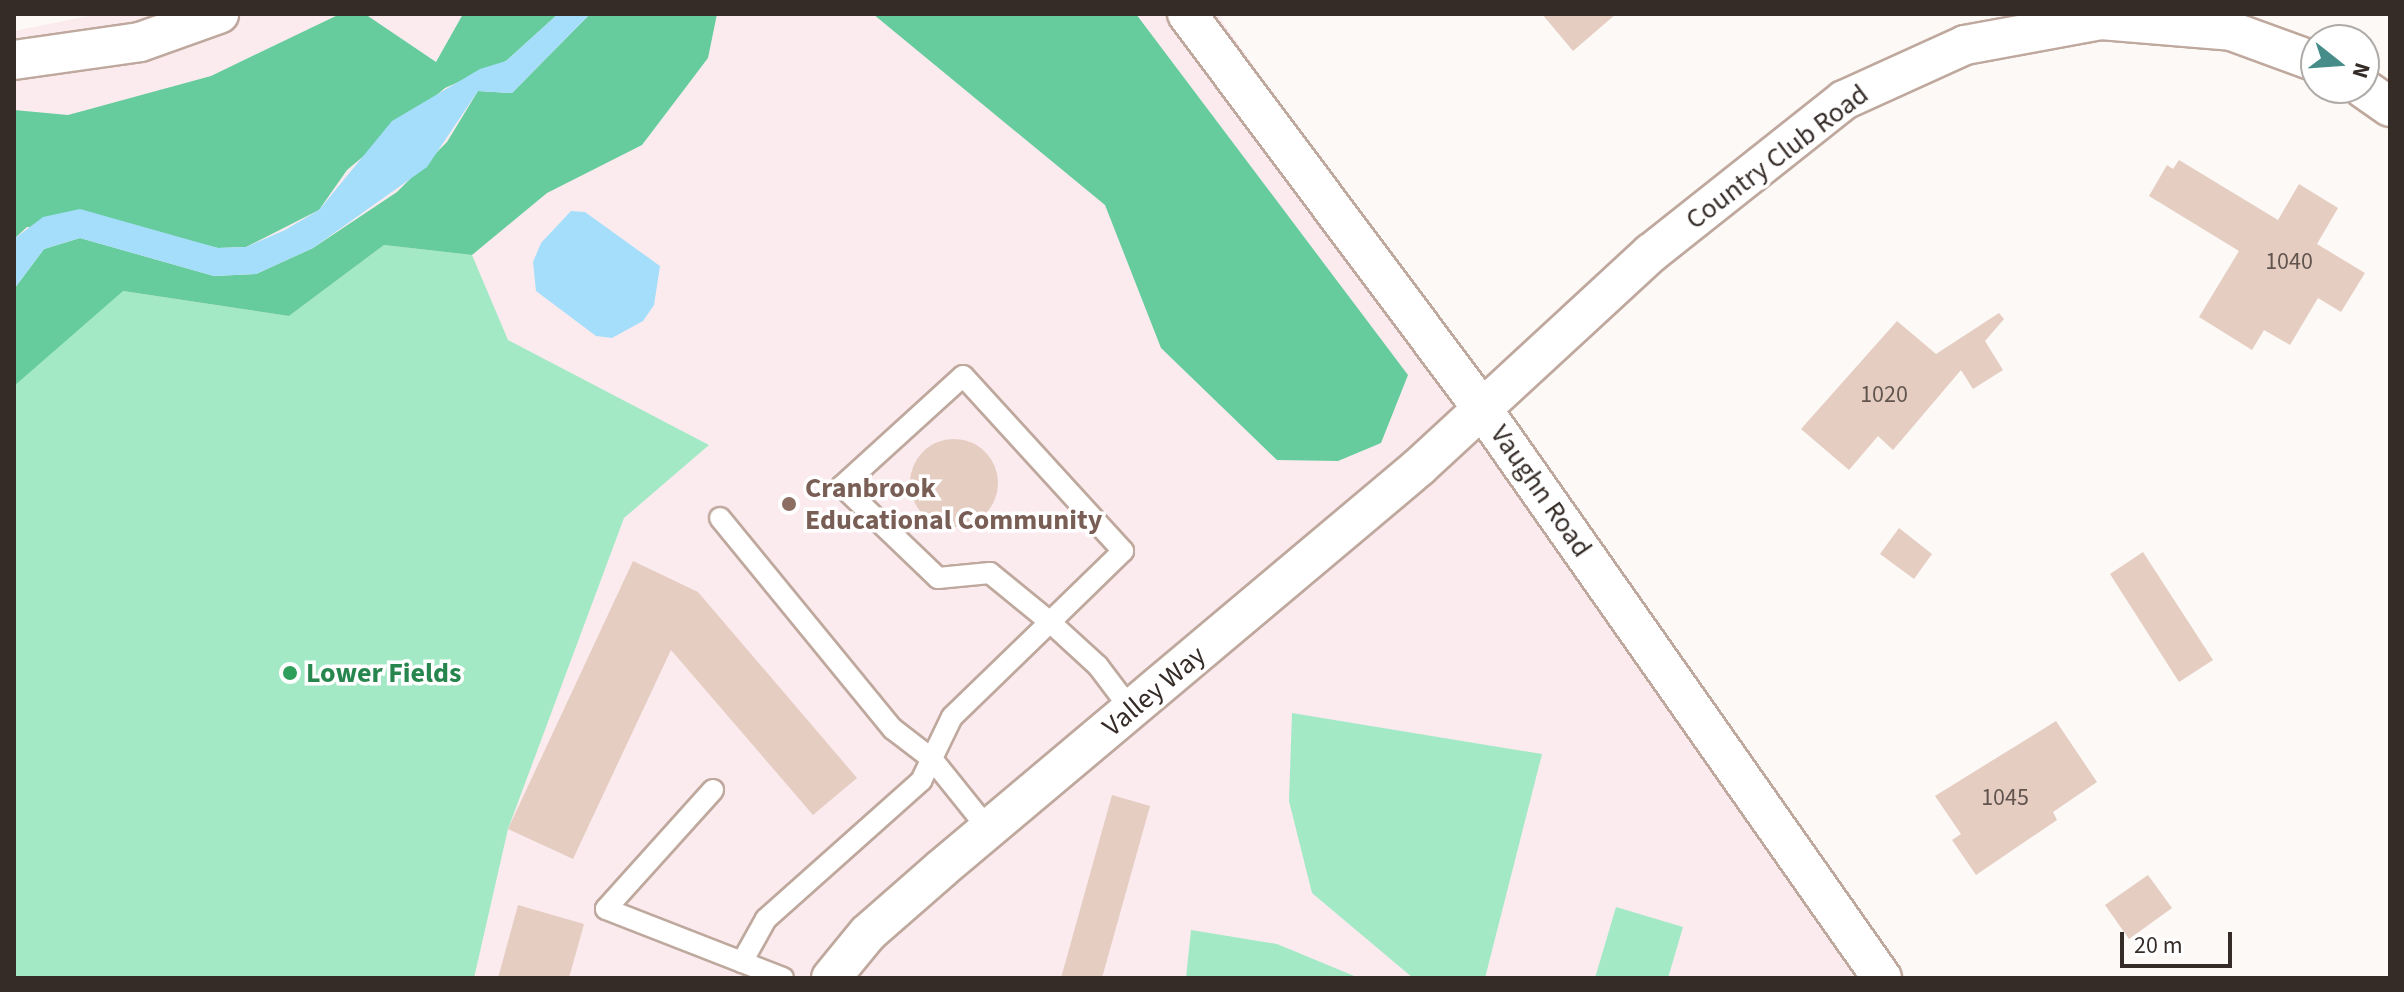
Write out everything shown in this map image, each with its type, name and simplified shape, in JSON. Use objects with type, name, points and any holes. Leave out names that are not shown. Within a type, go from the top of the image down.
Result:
[{"type":"street","points":[[14,60],[104,50],[219,14]]},
{"type":"street","name":"Vaughn Road","points":[[1187,14],[1483,410],[1882,978]]},
{"type":"street","name":"Country Club Road","points":[[1483,410],[1640,263],[1738,183],[1844,100],[1904,68],[1965,45],[2032,30],[2132,19],[2231,31],[2300,56]]},
{"type":"street","name":"Valley Way","points":[[831,978],[868,933],[1483,410]]},
{"type":"lane","points":[[742,962],[766,919],[921,781],[952,717],[1050,622],[1123,551],[963,376],[842,486],[938,578],[990,573],[1050,622],[1098,666],[1132,711]]},
{"type":"lane","points":[[720,518],[893,729],[932,759],[989,830]]},
{"type":"lane","points":[[713,790],[606,909],[783,978]]},
{"type":"shaded area","name":"Cranbrook Educational Community","points":[[98,14],[1217,14],[1900,978],[14,978],[14,31]]},
{"type":"green space","points":[[340,14],[365,14],[436,62],[463,14],[558,14],[506,61],[445,88],[347,170],[319,210],[246,247],[218,248],[165,235],[27,227],[14,239],[14,110],[68,115],[211,76]]},
{"type":"green space","points":[[590,14],[717,14],[708,58],[642,145],[547,193],[472,255],[384,245],[289,316],[123,291],[14,386],[14,289],[44,249],[80,238],[214,276],[256,274],[313,248],[397,192],[447,142],[478,91],[512,93]]},
{"type":"green space","points":[[873,14],[1136,14],[1408,375],[1381,443],[1338,461],[1277,460],[1161,348],[1105,205]]},
{"type":"green space","name":"Lower Fields","points":[[384,245],[472,255],[508,340],[709,445],[624,518],[508,829],[474,978],[14,978],[14,386],[62,339],[86,279],[123,291],[289,316]]},
{"type":"green space","points":[[1292,713],[1542,754],[1485,978],[1413,978],[1312,893],[1289,801]]},
{"type":"green space","points":[[1616,907],[1683,927],[1668,978],[1595,978]]},
{"type":"green space","points":[[1191,930],[1277,944],[1359,978],[1186,978]]},
{"type":"water","points":[[558,14],[590,14],[512,93],[478,91],[427,167],[313,248],[256,274],[214,276],[80,238],[44,249],[14,289],[14,239],[43,217],[80,209],[218,248],[246,247],[285,230],[319,210],[392,121],[480,69],[506,61]]},
{"type":"water","points":[[571,211],[585,212],[660,266],[654,305],[643,321],[612,338],[596,336],[536,291],[533,262],[541,243]]},
{"type":"building","points":[[1542,14],[1616,14],[1573,51]]},
{"type":"building","points":[[2179,160],[2278,220],[2299,184],[2338,208],[2317,244],[2365,273],[2341,312],[2318,298],[2290,345],[2264,330],[2252,350],[2199,317],[2239,251],[2149,196],[2167,165],[2173,169]]},
{"type":"building","points":[[1999,313],[2004,319],[1985,341],[2003,370],[1973,389],[1961,370],[1893,450],[1878,436],[1849,470],[1801,429],[1897,321],[1936,354]]},
{"type":"building","points":[[954,439],[971,442],[985,452],[995,466],[998,483],[995,500],[985,514],[971,524],[954,527],[937,524],[923,514],[913,500],[910,483],[913,466],[923,452],[937,442]]},
{"type":"building","points":[[1899,528],[1932,554],[1914,579],[1880,554]]},
{"type":"building","points":[[2143,552],[2213,660],[2179,682],[2110,574]]},
{"type":"building","points":[[633,561],[698,592],[857,778],[813,815],[671,650],[573,859],[508,829]]},
{"type":"building","points":[[2056,721],[2097,782],[2053,812],[2057,820],[1976,875],[1952,840],[1961,834],[1935,796]]},
{"type":"building","points":[[1112,795],[1150,806],[1102,978],[1061,978]]},
{"type":"building","points":[[2148,875],[2172,908],[2129,939],[2105,905]]},
{"type":"building","points":[[518,905],[584,924],[569,978],[498,978]]},
{"type":"place","name":"Cranbrook Educational Community","points":[[789,504]]},
{"type":"place","name":"Lower Fields","points":[[290,673]]}]
